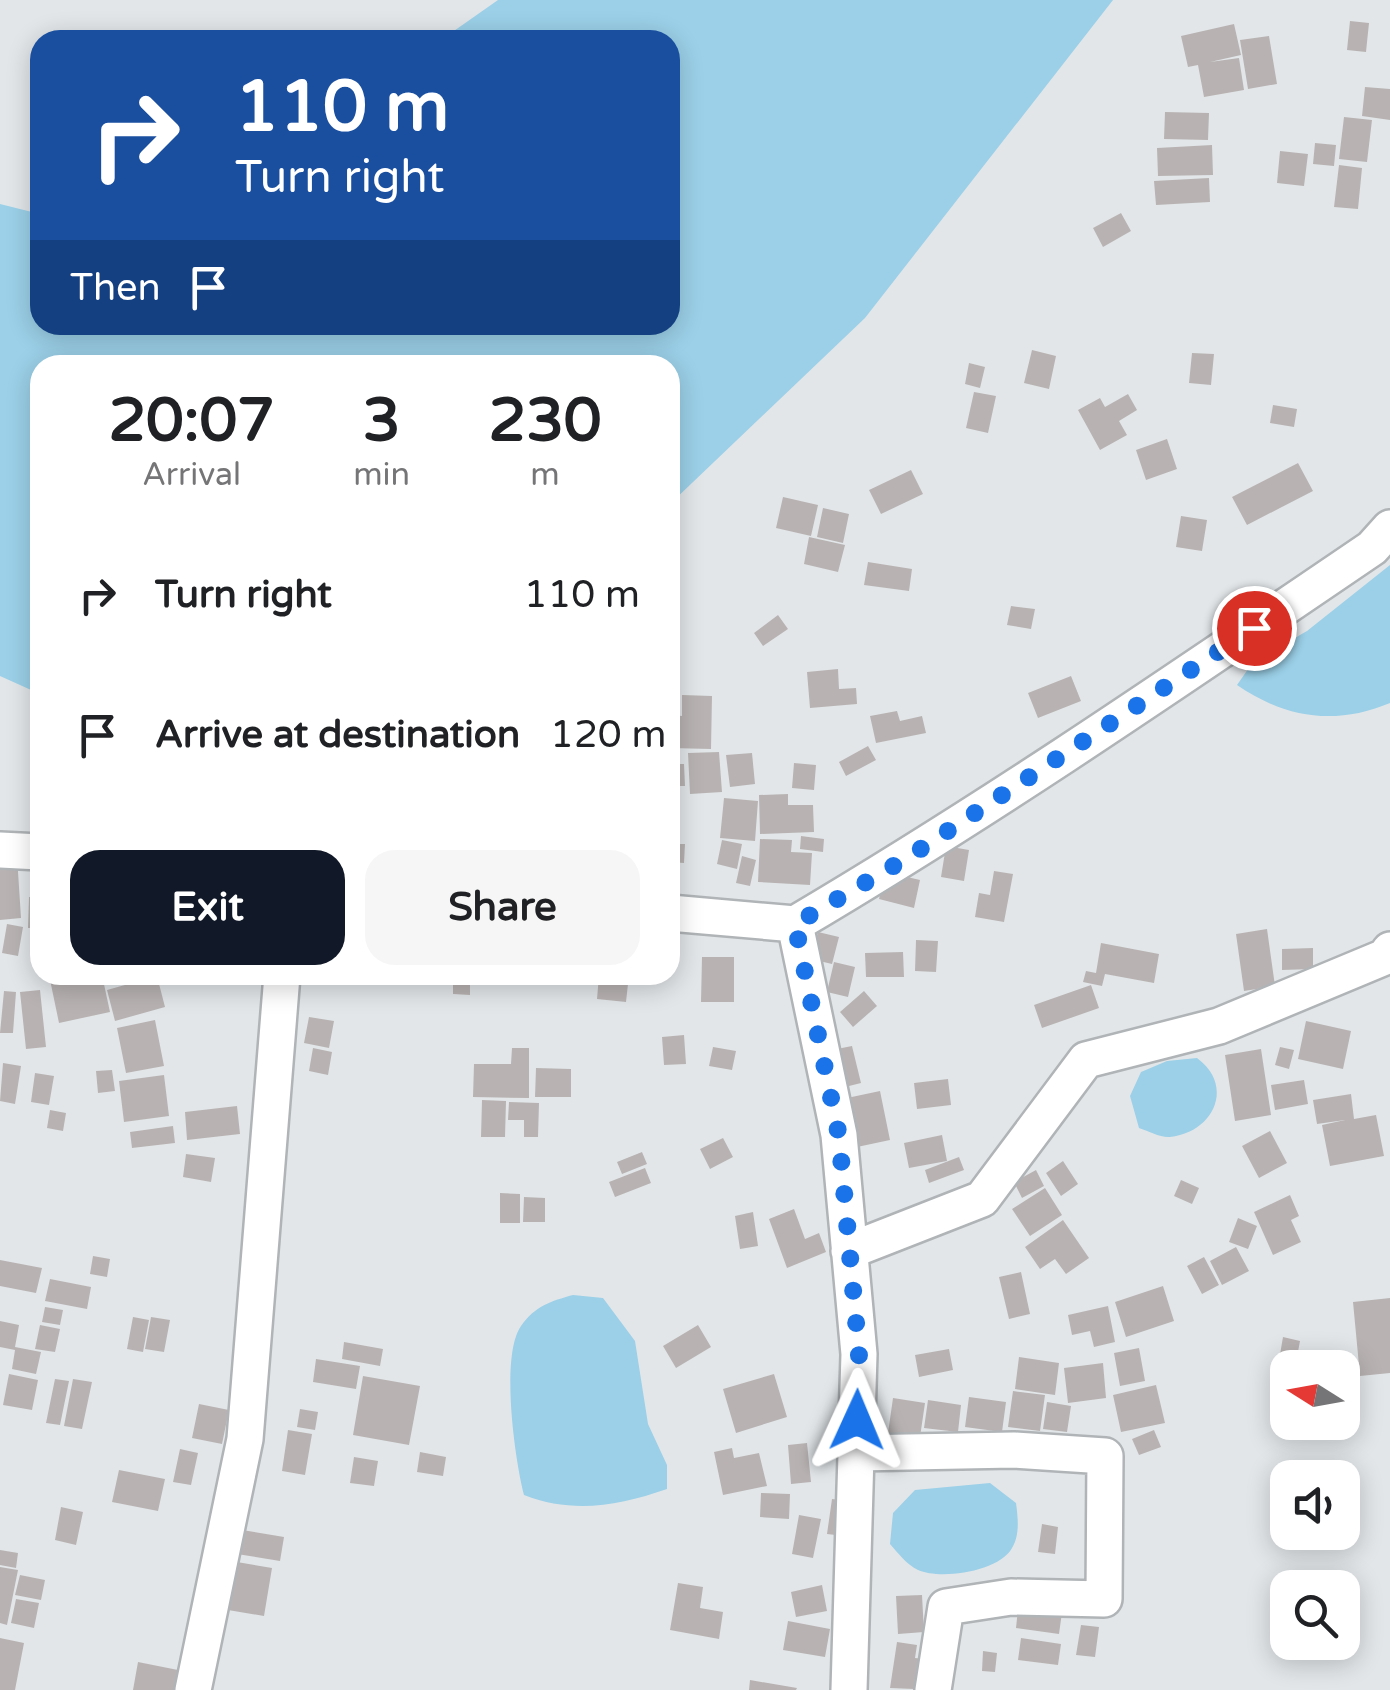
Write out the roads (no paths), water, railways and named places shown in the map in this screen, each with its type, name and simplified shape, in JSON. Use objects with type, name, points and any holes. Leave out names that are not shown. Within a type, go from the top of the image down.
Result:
[{"type":"street","points":[[680,914],[795,924],[907,858],[1194,669],[1372,548],[1390,528]]},
{"type":"street","points":[[0,850],[30,852]]},
{"type":"street","points":[[795,924],[839,1136],[859,1354],[850,1690]]},
{"type":"street","points":[[850,1251],[982,1199],[1086,1060],[1219,1026],[1385,957],[1390,950]]},
{"type":"street","points":[[193,1690],[245,1439],[281,985]]},
{"type":"street","points":[[856,1453],[1014,1450],[1105,1456],[1104,1599],[1010,1597],[946,1606],[933,1690]]},
{"type":"water","points":[[498,0],[1113,0],[865,318],[680,494],[680,355],[30,355],[30,690],[0,676],[0,204],[30,212],[30,335],[680,335],[680,30],[455,30]]},
{"type":"water","points":[[1390,565],[1390,703],[1350,715],[1311,715],[1273,705],[1237,685],[1253,662],[1307,631]]},
{"type":"water","points":[[1197,1058],[1215,1081],[1217,1094],[1208,1117],[1185,1133],[1170,1137],[1139,1128],[1130,1096],[1141,1072],[1167,1061]]},
{"type":"water","points":[[573,1295],[603,1298],[635,1341],[648,1424],[667,1465],[667,1489],[595,1506],[560,1504],[524,1495],[511,1409],[515,1340],[526,1319],[538,1309]]},
{"type":"water","points":[[990,1483],[1016,1503],[1018,1520],[1012,1548],[995,1563],[968,1572],[928,1573],[910,1565],[890,1544],[893,1513],[915,1490]]}]
